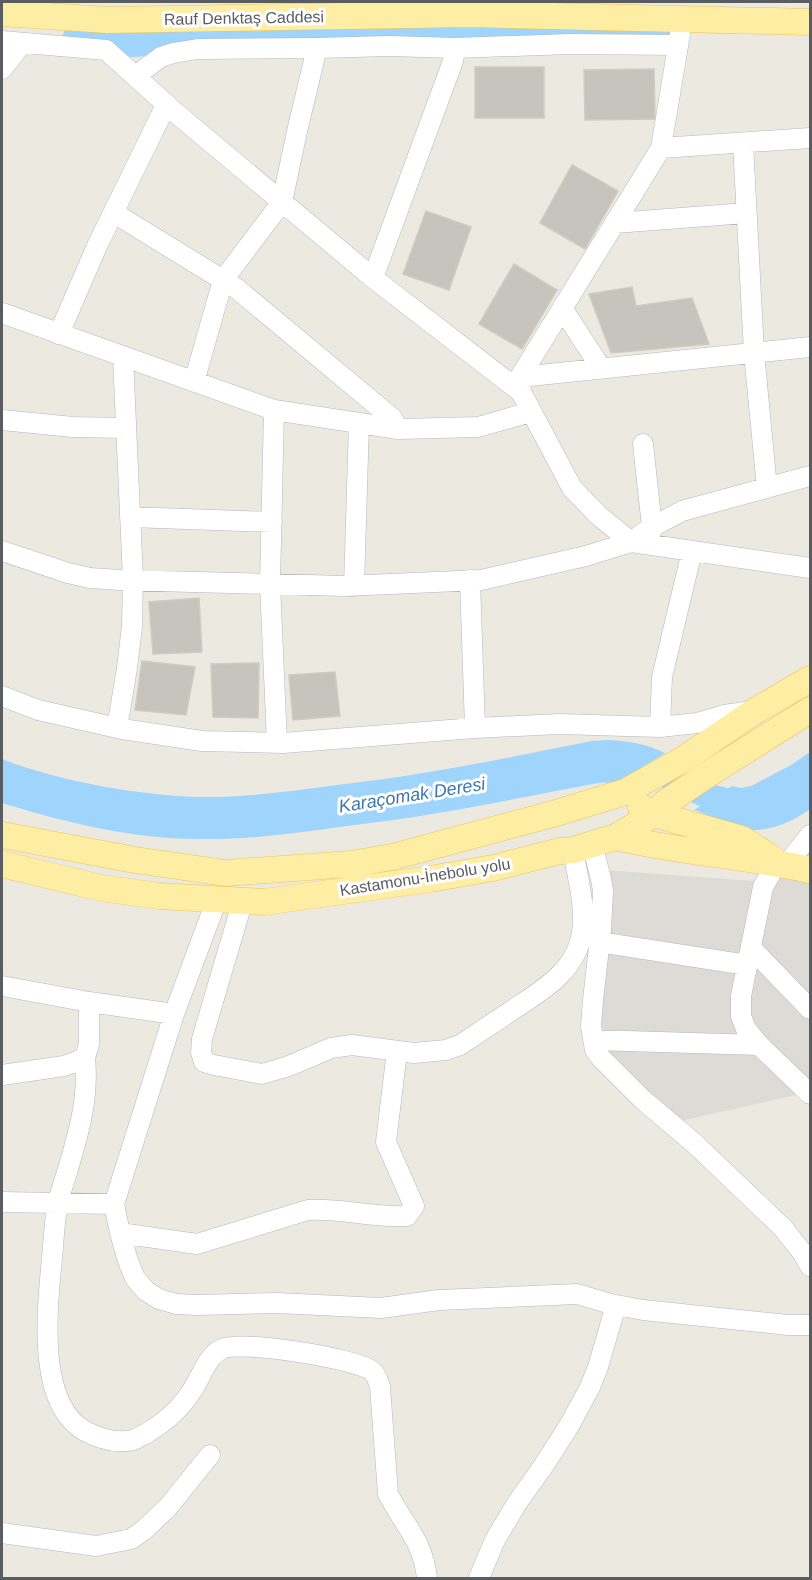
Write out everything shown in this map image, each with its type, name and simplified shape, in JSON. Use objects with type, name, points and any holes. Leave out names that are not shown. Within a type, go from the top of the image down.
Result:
[{"type":"main road","name":"Rauf Denktaş Caddesi","points":[[2,13],[107,20],[470,14],[810,22]]},
{"type":"main road","points":[[2,835],[58,847],[225,873],[351,864],[392,857],[554,814],[626,791],[684,759],[755,711],[810,680]]},
{"type":"main road","name":"Kastamonu-İnebolu yolu","points":[[2,864],[101,888],[159,896],[264,902],[493,868],[585,845],[659,808],[810,710]]},
{"type":"main road","points":[[626,791],[659,808],[742,839],[798,868]]},
{"type":"main road","points":[[554,814],[550,822],[550,836],[553,844],[640,843],[798,868]]},
{"type":"main road","points":[[484,832],[493,868]]},
{"type":"street","points":[[520,384],[562,308],[661,148],[683,19]]},
{"type":"street","points":[[106,50],[107,20]]},
{"type":"street","points":[[2,41],[106,50],[166,105],[373,278],[520,384],[531,412],[573,488],[598,515],[644,538],[692,551],[810,568]]},
{"type":"street","points":[[2,69],[22,44]]},
{"type":"street","points":[[135,76],[161,57],[185,50],[389,46],[455,48],[570,44],[678,45]]},
{"type":"street","points":[[194,382],[223,280],[282,202],[317,48]]},
{"type":"street","points":[[373,278],[453,61],[455,48]]},
{"type":"street","points":[[59,334],[97,246],[166,105]]},
{"type":"street","points":[[661,148],[810,138]]},
{"type":"street","points":[[743,142],[754,353],[766,488]]},
{"type":"street","points":[[114,213],[236,288],[392,418],[398,429]]},
{"type":"street","points":[[615,223],[746,213]]},
{"type":"street","points":[[562,308],[601,369]]},
{"type":"street","points":[[2,313],[274,410],[398,429],[478,427],[531,412]]},
{"type":"street","points":[[520,384],[601,369],[810,347]]},
{"type":"street","points":[[117,728],[130,647],[133,580],[123,357]]},
{"type":"street","points":[[274,410],[270,584],[277,743]]},
{"type":"street","points":[[2,420],[73,427],[126,428]]},
{"type":"street","points":[[354,586],[359,423]]},
{"type":"street","points":[[643,444],[644,538]]},
{"type":"street","points":[[2,551],[90,578],[354,586],[481,580],[545,566],[644,538],[682,511],[810,476]]},
{"type":"street","points":[[130,517],[272,522]]},
{"type":"street","points":[[660,727],[662,677],[692,551]]},
{"type":"street","points":[[470,580],[475,728]]},
{"type":"street","points":[[2,696],[38,710],[117,728],[201,741],[277,743],[559,724],[660,727],[697,723],[724,715],[755,711]]},
{"type":"street","points":[[810,837],[798,868],[763,887],[741,996],[741,1016],[746,1029],[759,1045],[810,1094]]},
{"type":"street","points":[[585,845],[602,879],[603,891],[592,1000],[591,1026],[596,1050],[601,1058],[643,1100],[694,1143],[783,1228],[810,1266]]},
{"type":"street","points":[[230,900],[202,1039],[201,1052],[204,1062],[262,1074],[289,1066],[332,1048],[352,1045],[414,1053],[447,1050],[460,1045],[549,986],[570,964],[578,951],[582,933],[585,845]]},
{"type":"street","points":[[230,900],[174,1014],[114,1204],[128,1261],[135,1278],[146,1291],[159,1299],[176,1304],[277,1303],[381,1308],[439,1300],[577,1294],[643,1310],[789,1325],[810,1325]]},
{"type":"street","points":[[599,942],[749,956],[810,1009]]},
{"type":"street","points":[[2,986],[88,1002],[174,1014]]},
{"type":"street","points":[[88,1002],[89,1044],[85,1058],[87,1071],[83,1117],[57,1204],[47,1313],[53,1387],[70,1419],[84,1430],[113,1442],[134,1440],[153,1430],[173,1415],[191,1392],[215,1353],[231,1346],[278,1348],[363,1366],[377,1377],[380,1387],[388,1494],[417,1540],[423,1554],[427,1578]]},
{"type":"street","points":[[593,1040],[759,1045]]},
{"type":"street","points":[[120,1233],[197,1245],[308,1210],[325,1209],[389,1217],[407,1216],[414,1206],[386,1142],[397,1051]]},
{"type":"street","points":[[2,1075],[64,1066],[85,1058]]},
{"type":"street","points":[[2,1202],[114,1204]]},
{"type":"street","points":[[479,1578],[495,1540],[556,1446],[590,1387],[616,1305]]},
{"type":"street","points":[[2,1533],[96,1546],[131,1539],[168,1507],[210,1455]]},
{"type":"shaded area","points":[[810,838],[810,1092],[667,1124],[598,1051],[605,870],[753,881]]},
{"type":"water","points":[[608,740],[638,744],[665,753],[619,782],[598,783],[421,816],[272,836],[217,839],[173,838],[123,833],[74,823],[2,803],[2,759],[48,774],[98,786],[174,796],[215,797],[285,792],[401,776]]},
{"type":"water","points":[[810,752],[810,809],[789,822],[765,829],[748,830],[694,810],[732,786],[741,788],[751,786]]},
{"type":"building","points":[[475,67],[544,67],[544,118],[475,118]]},
{"type":"building","points":[[654,69],[655,119],[585,120],[584,70]]},
{"type":"building","points":[[572,165],[618,191],[585,249],[540,223]]},
{"type":"building","points":[[426,211],[471,227],[449,290],[403,274]]},
{"type":"building","points":[[514,264],[557,290],[522,349],[479,324]]},
{"type":"building","points":[[632,287],[636,306],[692,298],[709,344],[611,353],[589,294]]},
{"type":"building","points":[[199,598],[202,652],[153,654],[149,602]]},
{"type":"building","points":[[142,661],[195,667],[186,715],[135,710]]},
{"type":"building","points":[[259,663],[258,718],[213,717],[211,664]]},
{"type":"building","points":[[335,672],[340,716],[293,720],[289,675]]},
{"type":"waterway","points":[[75,39],[134,44],[267,31],[665,35]]},
{"type":"waterway","name":"Karaçomak Deresi","points":[[673,780],[713,798],[746,806]]}]
